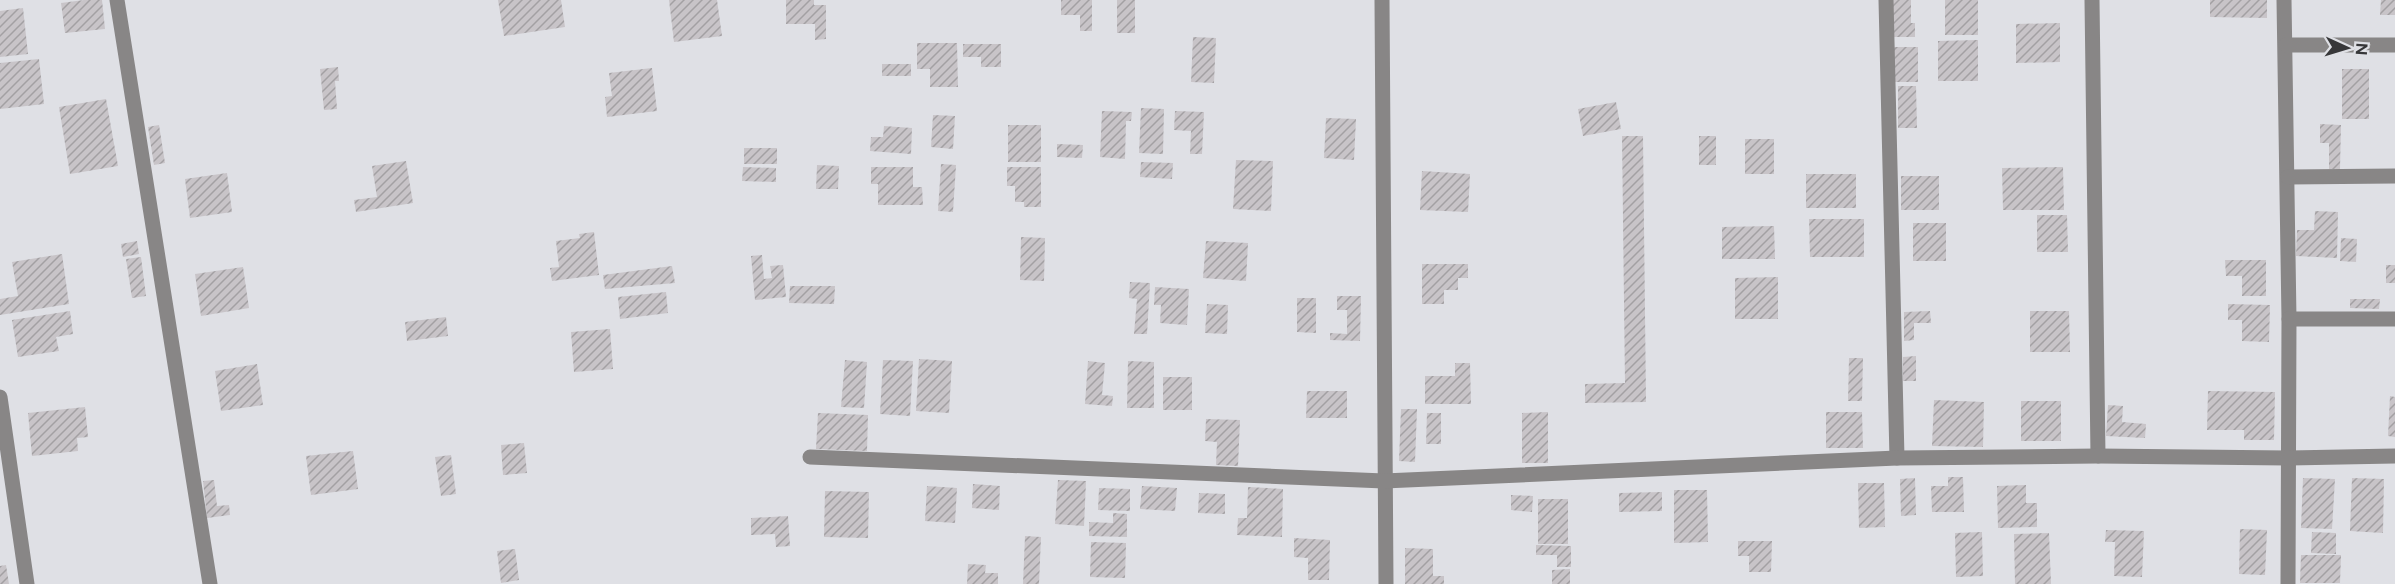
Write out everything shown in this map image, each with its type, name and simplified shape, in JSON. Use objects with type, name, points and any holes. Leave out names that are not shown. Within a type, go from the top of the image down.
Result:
[{"type":"street","points":[[117,0],[210,584]]},
{"type":"street","points":[[1382,0],[1386,584]]},
{"type":"street","points":[[1886,0],[1897,458]]},
{"type":"street","points":[[2092,0],[2098,456]]},
{"type":"street","points":[[2284,0],[2289,319],[2288,584]]},
{"type":"street","points":[[2286,45],[2395,45]]},
{"type":"street","points":[[2288,177],[2395,176]]},
{"type":"street","points":[[2289,319],[2395,319]]},
{"type":"street","points":[[0,397],[27,584]]},
{"type":"street","points":[[810,457],[1384,481],[1897,458],[2395,456]]},
{"type":"building","points":[[102,0],[105,29],[65,33],[61,3]]},
{"type":"building","points":[[498,0],[561,0],[565,27],[504,36]]},
{"type":"building","points":[[669,0],[717,0],[722,36],[674,42]]},
{"type":"building","points":[[786,0],[814,0],[814,5],[826,5],[826,39],[815,40],[815,24],[786,24]]},
{"type":"building","points":[[1061,0],[1092,0],[1092,31],[1080,31],[1080,15],[1061,15]]},
{"type":"building","points":[[1117,0],[1135,0],[1135,33],[1117,33]]},
{"type":"building","points":[[1892,0],[1911,0],[1911,23],[1915,23],[1915,37],[1892,37]]},
{"type":"building","points":[[1945,0],[1978,0],[1978,35],[1945,35]]},
{"type":"building","points":[[2210,0],[2267,0],[2267,18],[2210,17]]},
{"type":"building","points":[[2381,0],[2395,0],[2395,15],[2380,15]]},
{"type":"building","points":[[23,8],[28,54],[0,57],[0,11]]},
{"type":"building","points":[[2060,23],[2060,62],[2016,63],[2016,24]]},
{"type":"building","points":[[1193,37],[1216,38],[1214,83],[1191,82]]},
{"type":"building","points":[[1978,40],[1978,81],[1938,81],[1938,41]]},
{"type":"building","points":[[917,43],[957,43],[958,87],[930,87],[930,69],[917,69]]},
{"type":"building","points":[[963,44],[1001,44],[1001,67],[981,67],[981,57],[963,57]]},
{"type":"building","points":[[1893,47],[1918,47],[1918,82],[1893,82]]},
{"type":"building","points":[[39,59],[44,104],[0,109],[0,63]]},
{"type":"building","points":[[882,64],[911,64],[911,76],[882,76]]},
{"type":"building","points":[[338,67],[339,81],[335,81],[337,109],[324,110],[320,69]]},
{"type":"building","points":[[652,68],[657,111],[607,117],[605,97],[612,96],[609,73]]},
{"type":"building","points":[[2342,69],[2369,69],[2369,119],[2342,119]]},
{"type":"building","points":[[1898,86],[1916,86],[1917,128],[1898,128]]},
{"type":"building","points":[[106,99],[118,166],[70,174],[59,107]]},
{"type":"building","points":[[1616,102],[1621,129],[1583,136],[1578,109]]},
{"type":"building","points":[[1141,108],[1164,109],[1163,154],[1139,153]]},
{"type":"building","points":[[1102,111],[1132,112],[1131,121],[1126,121],[1125,159],[1100,157]]},
{"type":"building","points":[[1175,111],[1204,112],[1202,154],[1190,154],[1191,131],[1174,130]]},
{"type":"building","points":[[933,115],[955,116],[953,149],[931,147]]},
{"type":"building","points":[[1326,118],[1356,119],[1354,160],[1324,158]]},
{"type":"building","points":[[2320,124],[2341,125],[2340,169],[2329,169],[2329,143],[2320,143]]},
{"type":"building","points":[[159,125],[165,163],[154,165],[148,127]]},
{"type":"building","points":[[1008,125],[1041,125],[1041,162],[1008,162]]},
{"type":"building","points":[[884,126],[912,128],[911,154],[870,151],[871,137],[883,137]]},
{"type":"building","points":[[1622,136],[1643,136],[1646,402],[1585,403],[1585,384],[1625,383]]},
{"type":"building","points":[[1699,136],[1716,136],[1716,165],[1699,165]]},
{"type":"building","points":[[1745,139],[1774,139],[1774,174],[1745,174]]},
{"type":"building","points":[[1057,144],[1083,145],[1082,158],[1057,157]]},
{"type":"building","points":[[744,148],[777,148],[777,164],[744,164]]},
{"type":"building","points":[[1236,160],[1273,161],[1271,211],[1233,209]]},
{"type":"building","points":[[406,161],[413,203],[356,212],[354,200],[377,197],[372,166]]},
{"type":"building","points":[[1141,162],[1173,163],[1172,179],[1140,177]]},
{"type":"building","points":[[941,164],[956,165],[953,212],[938,211]]},
{"type":"building","points":[[817,165],[839,166],[838,189],[816,189]]},
{"type":"building","points":[[743,167],[776,168],[776,182],[742,181]]},
{"type":"building","points":[[871,167],[913,167],[913,187],[922,187],[923,205],[878,205],[878,184],[871,184]]},
{"type":"building","points":[[1007,167],[1041,167],[1041,207],[1024,207],[1024,202],[1015,202],[1015,186],[1007,186]]},
{"type":"building","points":[[2063,167],[2064,210],[2003,210],[2002,168]]},
{"type":"building","points":[[1422,171],[1470,174],[1468,212],[1420,210]]},
{"type":"building","points":[[227,173],[232,212],[190,218],[185,179]]},
{"type":"building","points":[[1806,174],[1856,174],[1856,208],[1806,208]]},
{"type":"building","points":[[1901,176],[1939,176],[1939,210],[1901,210]]},
{"type":"building","points":[[2315,211],[2338,212],[2337,258],[2296,256],[2297,230],[2314,230]]},
{"type":"building","points":[[2037,215],[2067,215],[2068,252],[2037,252]]},
{"type":"building","points":[[1809,219],[1864,219],[1864,257],[1810,257]]},
{"type":"building","points":[[1913,223],[1946,223],[1946,261],[1913,261]]},
{"type":"building","points":[[1774,226],[1775,259],[1722,259],[1722,227]]},
{"type":"building","points":[[594,232],[599,275],[552,281],[550,268],[559,267],[556,241],[580,238],[579,234]]},
{"type":"building","points":[[1021,237],[1045,238],[1044,281],[1020,280]]},
{"type":"building","points":[[2341,238],[2357,239],[2356,262],[2340,261]]},
{"type":"building","points":[[137,241],[139,254],[123,257],[121,244]]},
{"type":"building","points":[[1206,241],[1248,243],[1246,281],[1203,278]]},
{"type":"building","points":[[62,254],[69,304],[0,315],[0,299],[18,296],[12,262]]},
{"type":"building","points":[[762,255],[764,279],[772,278],[770,266],[783,265],[786,297],[755,300],[751,256]]},
{"type":"building","points":[[141,257],[146,296],[132,298],[126,259]]},
{"type":"building","points":[[2225,260],[2266,260],[2266,296],[2242,296],[2242,276],[2226,276]]},
{"type":"building","points":[[1422,264],[1468,264],[1468,278],[1458,278],[1458,290],[1444,290],[1444,304],[1422,304]]},
{"type":"building","points":[[2386,265],[2395,265],[2395,283],[2386,283]]},
{"type":"building","points":[[672,266],[675,283],[605,289],[603,275]]},
{"type":"building","points":[[243,267],[249,308],[201,316],[195,274]]},
{"type":"building","points":[[1778,277],[1778,319],[1735,319],[1735,278]]},
{"type":"building","points":[[1130,282],[1150,283],[1147,334],[1134,334],[1137,299],[1129,298]]},
{"type":"building","points":[[790,286],[835,286],[834,304],[789,303]]},
{"type":"building","points":[[1155,287],[1189,289],[1187,325],[1160,323],[1161,305],[1154,305]]},
{"type":"building","points":[[666,292],[668,313],[620,319],[618,297]]},
{"type":"building","points":[[1337,296],[1361,296],[1360,341],[1330,340],[1330,333],[1347,334],[1347,310],[1337,310]]},
{"type":"building","points":[[1297,298],[1316,298],[1316,333],[1297,332]]},
{"type":"building","points":[[2350,299],[2380,299],[2379,309],[2350,308]]},
{"type":"building","points":[[1207,304],[1228,305],[1227,334],[1205,333]]},
{"type":"building","points":[[2228,304],[2270,305],[2269,342],[2242,341],[2242,320],[2228,320]]},
{"type":"building","points":[[70,311],[73,334],[56,337],[59,351],[18,357],[12,320]]},
{"type":"building","points":[[1930,311],[1931,323],[1914,323],[1914,340],[1904,341],[1904,312]]},
{"type":"building","points":[[2030,311],[2069,311],[2070,352],[2030,352]]},
{"type":"building","points":[[446,317],[448,336],[407,341],[405,322]]},
{"type":"building","points":[[610,329],[613,369],[574,372],[571,332]]},
{"type":"building","points":[[1916,356],[1916,381],[1903,381],[1903,357]]},
{"type":"building","points":[[1849,358],[1863,358],[1862,401],[1848,401]]},
{"type":"building","points":[[919,359],[952,361],[949,413],[916,411]]},
{"type":"building","points":[[845,360],[867,362],[864,408],[841,407]]},
{"type":"building","points":[[883,360],[913,361],[910,416],[880,414]]},
{"type":"building","points":[[1088,361],[1105,363],[1102,395],[1113,396],[1112,406],[1085,404]]},
{"type":"building","points":[[1128,361],[1154,362],[1154,408],[1127,408]]},
{"type":"building","points":[[1455,363],[1470,363],[1471,404],[1425,404],[1425,376],[1455,376]]},
{"type":"building","points":[[257,364],[263,405],[221,411],[215,371]]},
{"type":"building","points":[[1163,377],[1192,377],[1192,410],[1163,410]]},
{"type":"building","points":[[1307,391],[1347,391],[1347,418],[1306,418]]},
{"type":"building","points":[[2208,391],[2275,392],[2274,440],[2244,440],[2244,430],[2207,430]]},
{"type":"building","points":[[2390,396],[2395,397],[2395,437],[2388,436]]},
{"type":"building","points":[[1934,400],[1984,402],[1983,447],[1932,446]]},
{"type":"building","points":[[2021,401],[2061,401],[2061,441],[2021,441]]},
{"type":"building","points":[[2108,405],[2123,406],[2122,422],[2146,424],[2145,438],[2106,436]]},
{"type":"building","points":[[85,407],[88,437],[77,438],[78,451],[32,456],[28,413]]},
{"type":"building","points":[[1401,409],[1417,409],[1415,462],[1399,461]]},
{"type":"building","points":[[1548,412],[1548,463],[1522,463],[1522,413]]},
{"type":"building","points":[[1826,412],[1862,412],[1863,448],[1826,448]]},
{"type":"building","points":[[818,413],[868,415],[867,451],[816,449]]},
{"type":"building","points":[[1427,413],[1441,413],[1441,444],[1426,444]]},
{"type":"building","points":[[1206,419],[1240,420],[1238,466],[1216,465],[1217,442],[1205,441]]},
{"type":"building","points":[[524,443],[527,473],[503,475],[501,445]]},
{"type":"building","points":[[353,451],[358,489],[311,495],[306,456]]},
{"type":"building","points":[[451,455],[456,494],[441,496],[435,457]]},
{"type":"building","points":[[1948,477],[1963,477],[1964,512],[1932,512],[1931,486],[1948,486]]},
{"type":"building","points":[[1915,478],[1916,515],[1901,516],[1900,479]]},
{"type":"building","points":[[2303,478],[2335,479],[2332,529],[2301,528]]},
{"type":"building","points":[[2352,478],[2384,479],[2383,533],[2350,531]]},
{"type":"building","points":[[214,480],[217,506],[229,505],[230,515],[207,518],[203,481]]},
{"type":"building","points":[[1058,480],[1086,481],[1084,526],[1055,524]]},
{"type":"building","points":[[1858,483],[1884,483],[1885,527],[1859,528]]},
{"type":"building","points":[[973,484],[1000,486],[999,510],[972,508]]},
{"type":"building","points":[[2026,485],[2026,503],[2037,503],[2037,527],[1998,528],[1997,486]]},
{"type":"building","points":[[927,486],[957,488],[955,523],[925,521]]},
{"type":"building","points":[[1142,486],[1177,488],[1175,511],[1140,509]]},
{"type":"building","points":[[1248,487],[1283,489],[1282,537],[1237,535],[1238,518],[1247,518]]},
{"type":"building","points":[[1099,488],[1130,489],[1130,511],[1098,510]]},
{"type":"building","points":[[1674,490],[1707,490],[1708,542],[1674,543]]},
{"type":"building","points":[[825,491],[869,492],[868,538],[824,537]]},
{"type":"building","points":[[1662,492],[1662,511],[1619,512],[1619,493]]},
{"type":"building","points":[[1199,493],[1225,494],[1225,514],[1198,513]]},
{"type":"building","points":[[1511,495],[1533,496],[1532,512],[1511,510]]},
{"type":"building","points":[[1538,499],[1568,499],[1568,544],[1538,544]]},
{"type":"building","points":[[1113,513],[1127,514],[1127,537],[1089,536],[1089,522],[1113,523]]},
{"type":"building","points":[[788,516],[790,546],[776,547],[775,534],[751,535],[751,518]]},
{"type":"building","points":[[2240,529],[2267,530],[2265,575],[2239,574]]},
{"type":"building","points":[[2106,530],[2144,531],[2142,577],[2114,576],[2115,542],[2105,542]]},
{"type":"building","points":[[1982,532],[1983,576],[1956,577],[1955,533]]},
{"type":"building","points":[[2312,532],[2336,533],[2336,554],[2311,553]]},
{"type":"building","points":[[2049,533],[2051,584],[2015,584],[2014,534]]},
{"type":"building","points":[[1025,536],[1041,537],[1039,584],[1023,584]]},
{"type":"building","points":[[1294,538],[1330,540],[1329,580],[1308,580],[1308,558],[1294,557]]},
{"type":"building","points":[[1738,541],[1772,541],[1771,572],[1749,572],[1749,556],[1738,556]]},
{"type":"building","points":[[1091,542],[1126,543],[1125,578],[1090,577]]},
{"type":"building","points":[[1536,545],[1571,546],[1571,567],[1557,567],[1557,555],[1536,555]]},
{"type":"building","points":[[1405,548],[1433,549],[1433,576],[1444,576],[1444,584],[1405,584]]},
{"type":"building","points":[[515,549],[519,580],[501,583],[497,551]]},
{"type":"building","points":[[2301,555],[2341,555],[2340,583],[2300,583]]},
{"type":"building","points":[[968,564],[986,565],[985,573],[998,573],[998,584],[967,584]]},
{"type":"building","points":[[6,565],[9,584],[0,584],[0,566]]},
{"type":"building","points":[[1570,569],[1570,584],[1552,584],[1552,570]]}]
